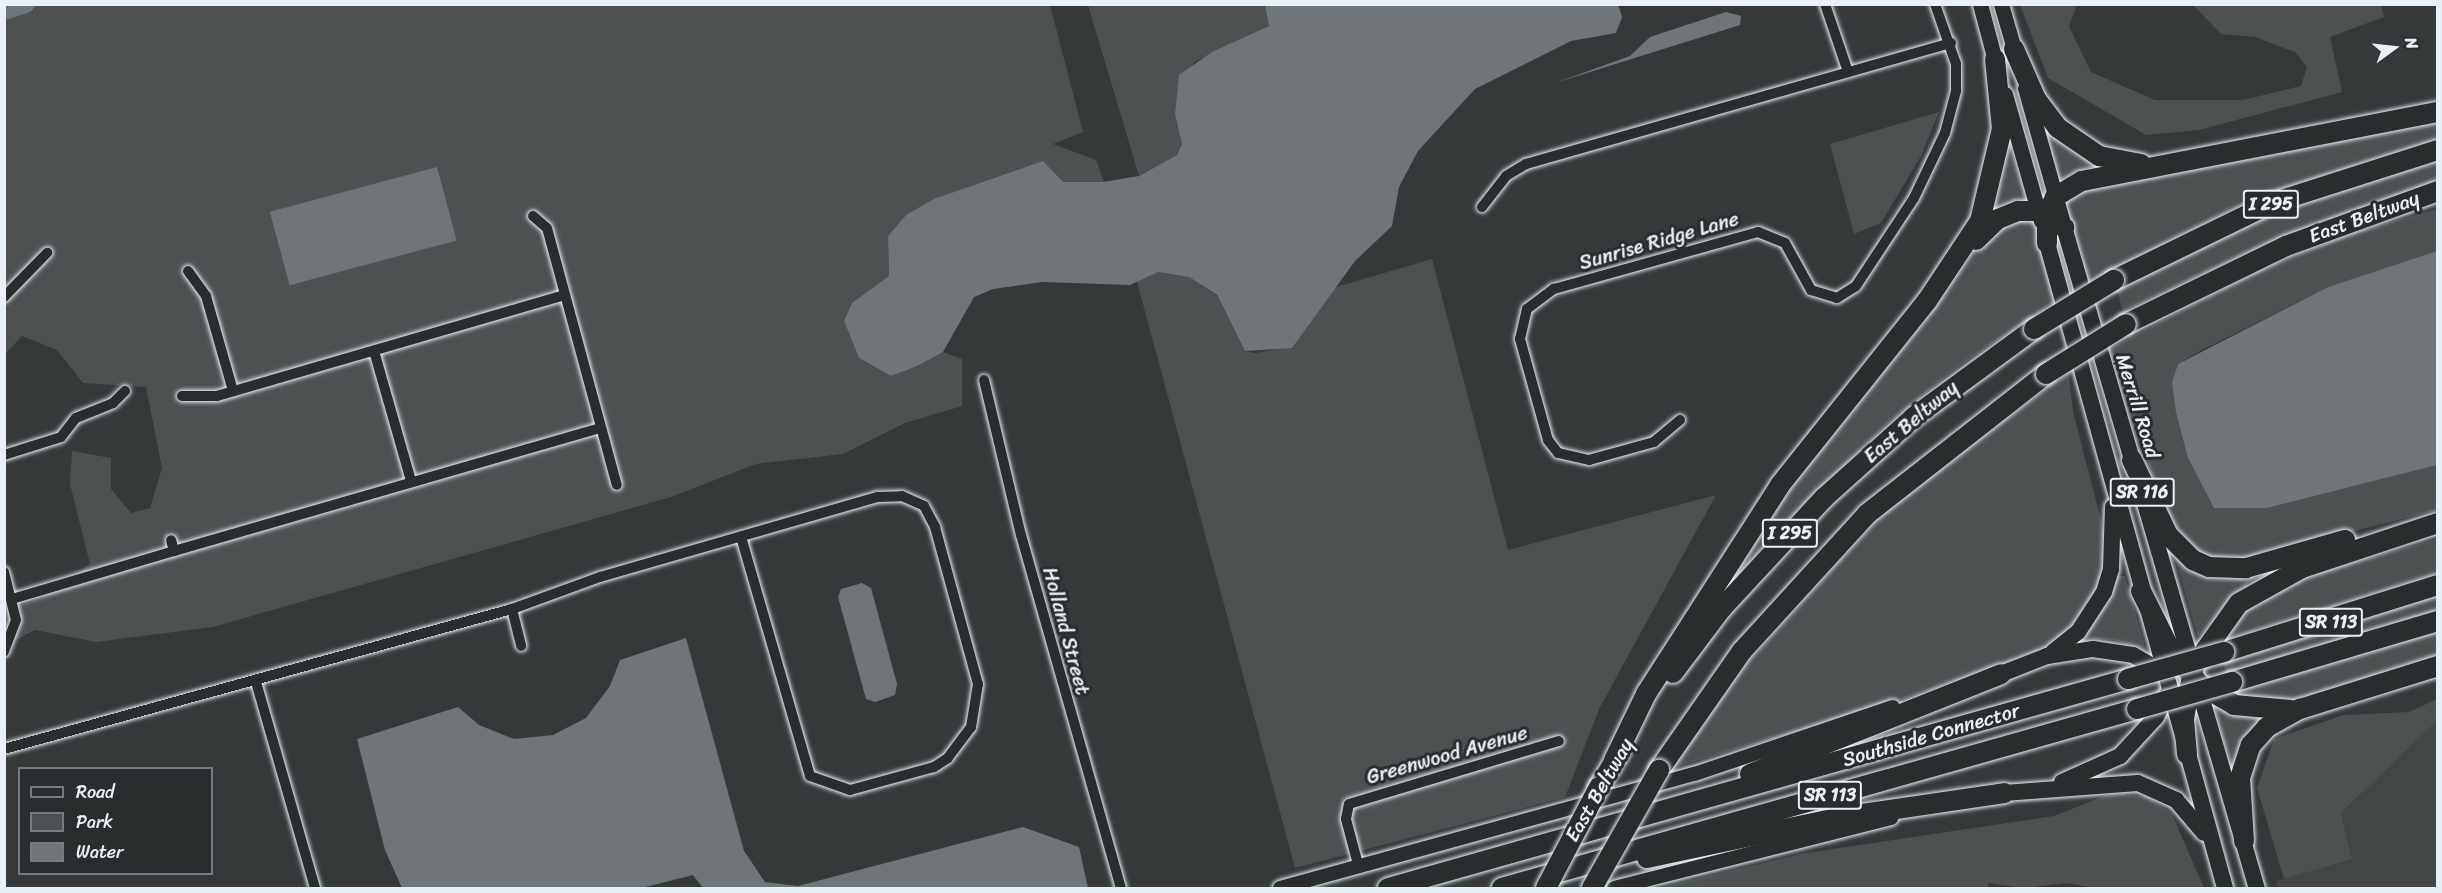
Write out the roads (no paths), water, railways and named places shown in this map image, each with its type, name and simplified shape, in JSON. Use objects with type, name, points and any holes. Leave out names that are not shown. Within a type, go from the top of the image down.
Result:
[{"type":"highway","points":[[2012,42],[2045,114],[2076,145],[2099,156],[2153,165]]},
{"type":"highway","points":[[1955,264],[1980,221],[1996,172],[2002,129],[1995,59]]},
{"type":"highway","points":[[2047,243],[2055,197],[2082,181],[2153,165],[2438,112]]},
{"type":"highway","name":"East Beltway","points":[[1546,888],[1614,760],[1722,608],[1797,525],[1914,417],[2034,329],[2114,280],[2272,203],[2438,150]]},
{"type":"highway","name":"East Beltway","points":[[1592,888],[1659,770],[1742,651],[1866,514],[2046,374],[2126,324],[2234,269],[2362,218],[2438,191]]},
{"type":"highway","points":[[2362,218],[2438,204]]},
{"type":"highway","points":[[1614,760],[1646,694],[1774,494],[1955,264],[1998,219],[2050,218]]},
{"type":"highway","points":[[2132,460],[2172,541],[2193,560],[2220,569],[2246,568],[2438,515]]},
{"type":"highway","points":[[2182,679],[2226,615],[2272,581],[2438,523]]},
{"type":"highway","points":[[2272,581],[2438,532]]},
{"type":"highway","name":"Southside Connector","points":[[1388,888],[2224,652],[2438,585]]},
{"type":"highway","points":[[2141,591],[2182,679],[2187,754]]},
{"type":"highway","name":"Southside Connector","points":[[1502,888],[2232,682],[2438,621]]},
{"type":"highway","points":[[2244,841],[2245,759],[2267,727],[2300,709],[2438,666]]},
{"type":"highway","points":[[1698,800],[1731,782],[2001,674]]},
{"type":"highway","points":[[2182,679],[2245,708],[2300,709]]},
{"type":"highway","points":[[1523,882],[1842,817],[2004,793]]},
{"type":"main road","name":"Merrill Road","points":[[1980,4],[1995,59],[2132,460],[2179,611],[2182,679],[2222,765],[2257,888]]},
{"type":"main road","points":[[1993,4],[2000,26],[2012,42]]},
{"type":"main road","points":[[2001,4],[2055,197]]},
{"type":"main road","name":"SR 116","points":[[2047,243],[2141,591]]},
{"type":"main road","points":[[2047,656],[2078,632],[2104,592],[2111,569],[2114,489]]},
{"type":"main road","points":[[2001,674],[2047,656],[2073,650],[2114,651],[2182,679],[2156,717],[2120,756],[2100,768],[2038,789]]},
{"type":"main road","points":[[2187,754],[2225,888]]},
{"type":"main road","points":[[2187,754],[2211,799],[2236,888]]},
{"type":"main road","points":[[2004,793],[2126,782],[2164,792],[2198,822],[2218,864]]},
{"type":"street","points":[[1825,4],[1848,72]]},
{"type":"street","name":"Sunrise Ridge Lane","points":[[1680,420],[1653,442],[1590,460],[1558,453],[1548,440],[1520,339],[1527,309],[1554,289],[1758,232],[1785,243],[1811,290],[1837,298],[1846,292],[1887,244],[1945,133],[1956,91],[1951,43],[1935,4]]},
{"type":"street","points":[[1482,207],[1506,176],[1526,164],[1951,43]]},
{"type":"street","points":[[533,216],[547,228],[618,485]]},
{"type":"street","points":[[4,297],[47,253]]},
{"type":"street","points":[[188,271],[206,296],[233,391]]},
{"type":"street","points":[[182,396],[206,398],[233,391],[565,295]]},
{"type":"street","points":[[374,351],[411,481]]},
{"type":"street","name":"Holland Street","points":[[984,380],[1021,535],[1121,888]]},
{"type":"street","points":[[4,455],[61,436],[76,418],[113,403],[125,391]]},
{"type":"street","points":[[12,599],[172,545],[601,428]]},
{"type":"street","points":[[4,749],[198,693],[256,682],[512,609],[600,577],[878,497],[902,496],[924,506],[978,684],[971,727],[948,758],[934,767],[850,790],[810,776],[741,537]]},
{"type":"street","points":[[4,572],[12,599],[14,637],[4,652]]},
{"type":"street","points":[[512,609],[521,646]]},
{"type":"street","points":[[1280,888],[1482,835],[1695,774],[2001,674]]},
{"type":"street","points":[[256,682],[315,888]]},
{"type":"street","name":"Greenwood Avenue","points":[[1359,868],[1347,807],[1356,800],[1558,741]]},
{"type":"street","points":[[1614,888],[1743,854],[2004,793]]},
{"type":"water","points":[[1618,4],[1622,17],[1616,33],[1571,41],[1475,89],[1418,151],[1399,187],[1392,226],[1355,261],[1292,348],[1245,351],[1217,295],[1189,277],[1158,272],[1130,285],[1043,282],[993,289],[974,297],[943,352],[917,366],[891,376],[859,358],[844,321],[852,303],[889,276],[888,236],[906,215],[934,199],[1043,161],[1063,182],[1103,182],[1139,176],[1177,155],[1182,144],[1175,114],[1179,75],[1212,52],[1269,26],[1265,5]]},
{"type":"water","points":[[1726,12],[1741,16],[1740,25],[1555,83],[1630,56],[1650,37]]},
{"type":"water","points":[[437,167],[457,240],[290,285],[270,212]]},
{"type":"water","points":[[2437,251],[2437,465],[2267,508],[2214,508],[2188,458],[2176,412],[2172,382],[2178,364],[2328,287]]},
{"type":"water","points":[[862,583],[871,588],[897,684],[895,695],[875,702],[866,699],[838,597],[841,589]]},
{"type":"water","points":[[686,638],[744,851],[765,882],[798,886],[1023,827],[1079,847],[1088,888],[703,888],[693,875],[641,888],[402,888],[385,850],[357,739],[458,707],[479,725],[514,739],[553,735],[586,718],[610,686],[620,660]]},
{"type":"waterway","points":[[4,11],[26,4]]}]
